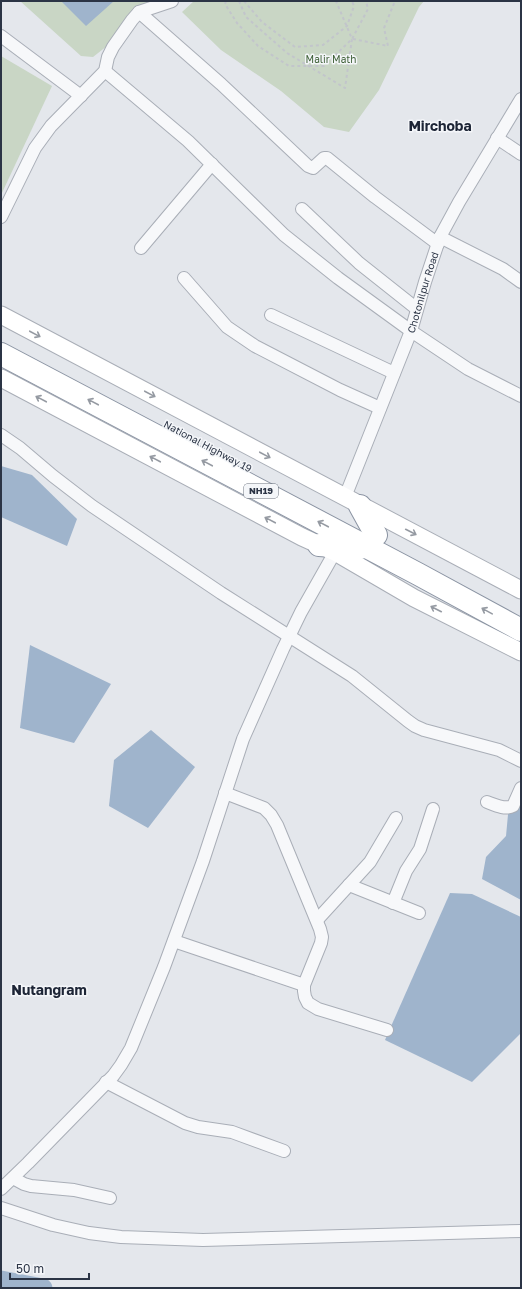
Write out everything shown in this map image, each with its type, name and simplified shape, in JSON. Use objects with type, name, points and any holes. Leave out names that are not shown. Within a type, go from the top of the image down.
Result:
[{"type":"highway","name":"National Highway 19","points":[[1,338],[373,542],[521,613]]},
{"type":"highway","name":"NH19","points":[[1,354],[373,542],[521,630]]},
{"type":"highway","points":[[327,548],[373,542],[352,502]]},
{"type":"main road","points":[[1,316],[521,590]]},
{"type":"main road","points":[[1,378],[302,537],[327,548],[414,598],[521,652]]},
{"type":"street","points":[[1,217],[35,148],[51,126],[106,71],[108,57],[113,47],[140,12],[172,1]]},
{"type":"street","points":[[140,12],[221,84],[308,166],[313,168],[324,158],[327,158],[374,197],[439,241],[503,269],[521,282]]},
{"type":"street","points":[[1,36],[81,96]]},
{"type":"street","points":[[106,71],[188,141],[284,235],[338,278],[411,331],[468,369],[521,396]]},
{"type":"street","name":"Chotonilpur Road","points":[[352,502],[380,408],[411,331],[439,241],[459,202],[521,98]]},
{"type":"street","points":[[497,138],[521,154]]},
{"type":"street","points":[[141,248],[212,164]]},
{"type":"street","points":[[302,209],[359,263],[417,309]]},
{"type":"street","points":[[184,278],[223,324],[242,338],[340,390],[380,408]]},
{"type":"street","points":[[271,315],[394,374]]},
{"type":"street","points":[[1,435],[20,448],[92,506],[221,593],[352,676],[415,726],[499,750],[521,761]]},
{"type":"street","points":[[1,1189],[106,1082],[121,1065],[131,1048],[174,941],[203,861],[243,739],[327,548]]},
{"type":"street","points":[[487,802],[511,808],[521,788]]},
{"type":"street","points":[[225,793],[264,808],[271,815],[277,825],[317,920],[322,937],[304,985],[305,997],[308,1003],[318,1009],[387,1030]]},
{"type":"street","points":[[393,902],[406,871],[420,848],[433,809]]},
{"type":"street","points":[[317,920],[370,862],[396,818]]},
{"type":"street","points":[[350,885],[419,913]]},
{"type":"street","points":[[174,941],[304,985]]},
{"type":"street","points":[[106,1082],[185,1123],[198,1127],[232,1132],[284,1150]]},
{"type":"street","points":[[13,1178],[31,1186],[74,1190],[110,1198]]},
{"type":"street","points":[[1,1208],[53,1225],[89,1233],[121,1237],[203,1240],[521,1231]]},
{"type":"path","points":[[226,1],[225,4],[237,23],[258,46],[289,66],[324,66],[352,39],[368,9],[366,1]]},
{"type":"path","points":[[239,1],[246,17],[287,53],[345,88],[352,39],[336,1]]},
{"type":"path","points":[[244,1],[262,22],[295,47],[323,45],[347,26],[354,6],[352,1]]},
{"type":"path","points":[[352,39],[388,46],[384,28],[395,1]]},
{"type":"green space","points":[[20,1],[172,1],[140,20],[93,57],[81,56]]},
{"type":"green space","name":"Malir Math","points":[[194,1],[424,1],[419,7],[379,90],[349,132],[324,127],[281,91],[221,50],[182,12]]},
{"type":"green space","points":[[1,56],[52,86],[1,195]]},
{"type":"water","points":[[61,1],[114,1],[86,26]]},
{"type":"water","points":[[1,466],[32,475],[77,519],[67,546],[1,517]]},
{"type":"water","points":[[30,645],[111,684],[74,743],[20,728]]},
{"type":"water","points":[[151,730],[195,767],[148,828],[109,806],[114,760]]},
{"type":"water","points":[[521,800],[521,900],[482,879],[486,857],[506,836],[509,804]]},
{"type":"water","points":[[450,893],[472,894],[521,917],[521,1033],[472,1082],[385,1040]]},
{"type":"waterway","points":[[1,1280],[43,1288]]},
{"type":"district","name":"Mirchoba","points":[[440,126]]},
{"type":"district","name":"Nutangram","points":[[49,990]]}]
